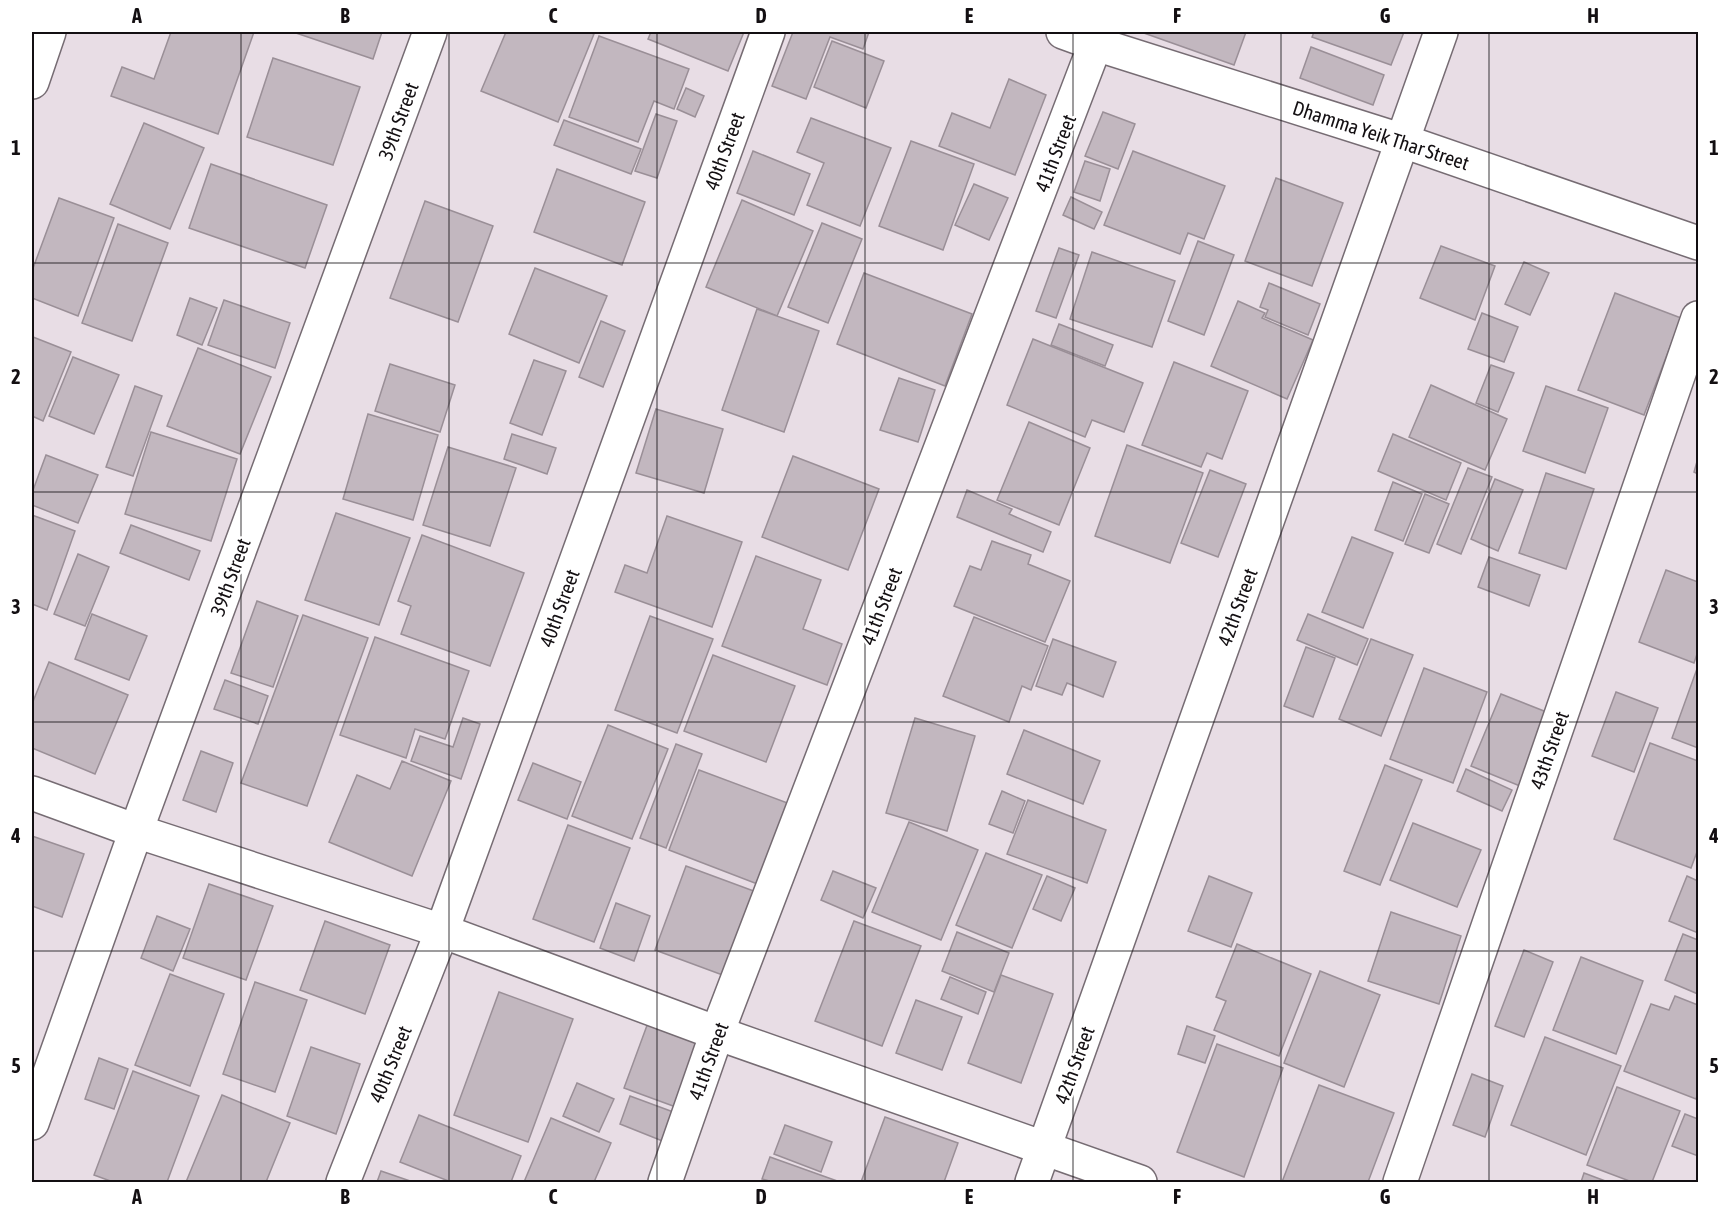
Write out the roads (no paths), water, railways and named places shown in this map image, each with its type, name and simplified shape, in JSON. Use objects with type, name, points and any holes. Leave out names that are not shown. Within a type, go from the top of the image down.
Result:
[{"type":"street","points":[[32,82],[49,32]]},
{"type":"street","name":"39th Street","points":[[32,1123],[136,831],[430,32]]},
{"type":"street","name":"40th Street","points":[[343,1182],[442,932],[768,32]]},
{"type":"street","name":"Dhamma Yeik Thar Street","points":[[1063,32],[1098,38],[1698,243]]},
{"type":"street","name":"42th Street","points":[[1032,1182],[1441,32]]},
{"type":"street","name":"41th Street","points":[[665,1182],[717,1033],[1098,38]]},
{"type":"street","name":"43th Street","points":[[1400,1182],[1698,318]]},
{"type":"street","points":[[32,793],[136,831],[442,932],[717,1033],[1140,1182]]}]
